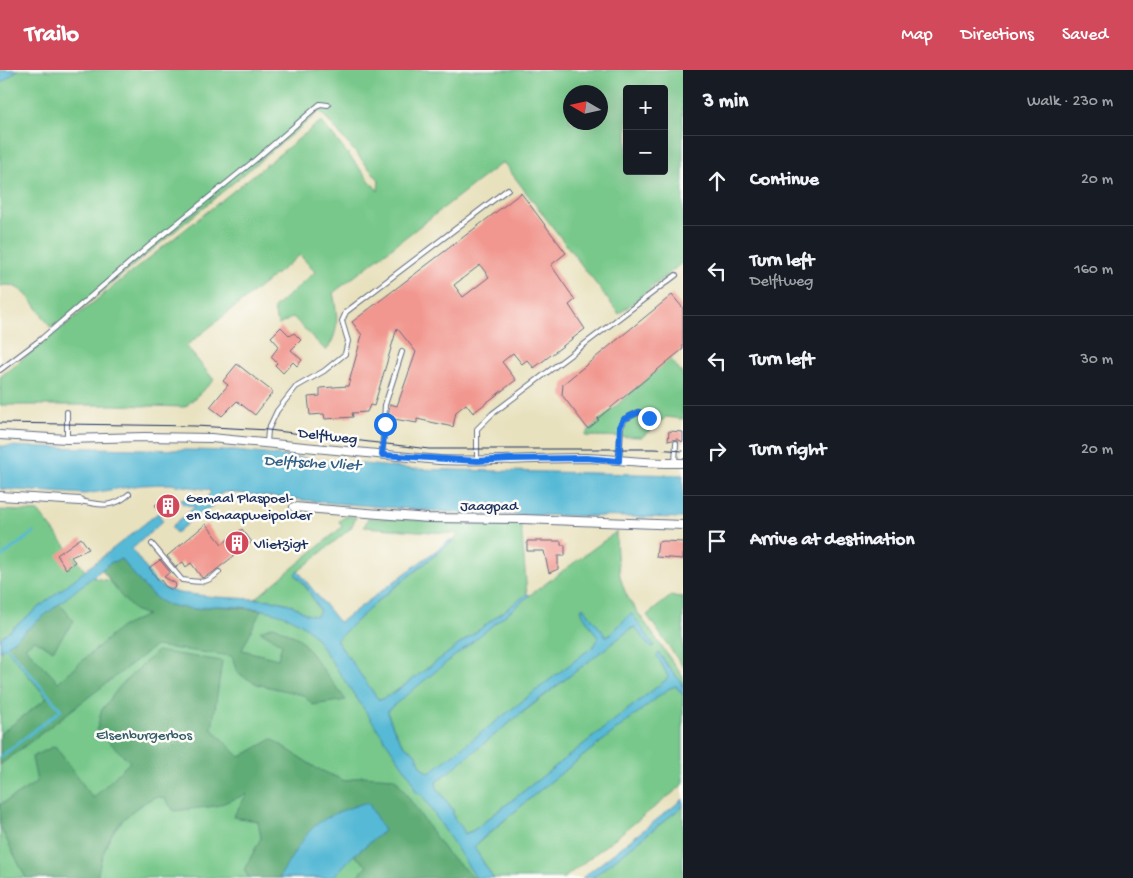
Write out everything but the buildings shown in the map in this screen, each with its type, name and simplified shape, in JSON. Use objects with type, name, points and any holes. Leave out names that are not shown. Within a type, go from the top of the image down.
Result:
[{"type":"street","name":"Delftweg","points":[[0,435],[66,439],[126,437],[211,438],[382,455],[478,461],[557,458],[679,463]]},
{"type":"street","points":[[0,496],[80,501]]},
{"type":"street","name":"Jaagpad","points":[[294,507],[428,518],[683,524]]},
{"type":"lane","points":[[0,370],[40,340],[148,246],[255,160],[320,104],[328,105]]},
{"type":"lane","points":[[267,443],[268,430],[273,419],[296,387],[324,371],[345,354],[348,341],[342,321],[346,312],[508,189]]},
{"type":"lane","points":[[478,461],[477,430],[492,414],[676,275]]},
{"type":"lane","points":[[382,455],[385,404],[402,352]]},
{"type":"lane","points":[[66,412],[66,439]]},
{"type":"lane","points":[[619,461],[620,427],[624,419],[639,412],[649,418]]},
{"type":"lane","points":[[676,442],[679,463]]},
{"type":"lane","points":[[80,501],[100,505],[113,505],[130,494]]},
{"type":"lane","points":[[152,544],[182,580],[205,583],[213,579],[219,572]]},
{"type":"green space","points":[[0,70],[683,70],[683,262],[619,314],[503,162],[333,293],[337,323],[334,337],[326,351],[293,317],[279,325],[276,320],[274,308],[315,272],[300,255],[186,346],[214,380],[185,407],[0,405],[0,377],[321,121],[378,191],[379,180],[320,111],[59,327],[56,324],[51,328],[30,298],[16,287],[0,286]]},
{"type":"green space","points":[[670,358],[683,375],[683,419],[666,417],[642,437],[585,436],[589,430]]},
{"type":"green space","name":"Elsenburgerbos","points":[[0,510],[39,512],[90,577],[175,594],[260,606],[308,620],[482,878],[0,878]]},
{"type":"green space","points":[[346,516],[356,517],[351,528],[295,574],[309,591],[320,611],[316,616],[309,615],[294,606],[282,602],[255,599],[342,527],[339,521]]},
{"type":"green space","points":[[368,518],[521,525],[527,594],[409,682],[380,700],[337,643],[337,638],[379,600],[453,541],[459,534],[364,527]]},
{"type":"green space","points":[[616,532],[618,567],[625,591],[629,600],[683,677],[683,687],[662,657],[657,656],[669,676],[667,679],[474,830],[464,834],[455,820],[453,810],[437,788],[436,782],[438,779],[622,635],[635,627],[641,634],[636,620],[630,614],[610,635],[606,636],[583,607],[581,609],[598,638],[595,645],[430,773],[423,768],[415,753],[405,746],[399,738],[391,722],[388,709],[530,595]]},
{"type":"green space","points":[[121,559],[150,593],[169,605],[195,609],[215,606],[261,610],[242,650],[278,659],[282,644],[260,631],[274,626],[300,639],[346,700],[313,705],[303,695],[257,684],[237,673],[232,656],[155,646],[0,765],[0,734],[47,698],[5,647],[59,603],[74,621],[53,650],[34,640],[25,647],[58,682],[121,627],[147,615],[134,610],[120,595],[102,570],[110,563]]},
{"type":"green space","points":[[671,596],[683,597],[683,667],[647,615]]},
{"type":"green space","points":[[157,651],[222,661],[212,729],[240,757],[272,739],[316,768],[345,781],[362,776],[395,778],[446,852],[474,878],[356,878],[367,866],[354,855],[384,831],[300,845],[279,878],[249,878],[244,870],[261,838],[258,821],[233,817],[247,794],[216,806],[174,811],[164,798],[154,797],[125,818],[115,829],[109,839],[97,878],[26,878],[0,827],[0,805],[37,782],[32,757],[55,746],[93,798],[130,762],[97,730],[101,711],[120,686]]},
{"type":"green space","points":[[672,686],[676,686],[683,695],[683,785],[564,878],[493,878],[474,847],[540,790]]},
{"type":"green space","points":[[683,806],[683,878],[592,878]]},
{"type":"water","points":[[18,70],[0,84],[0,71]]},
{"type":"water","name":"Delftsche Vliet","points":[[0,446],[235,451],[413,469],[683,475],[683,518],[474,514],[332,503],[225,492],[217,496],[211,503],[213,506],[201,512],[176,533],[171,527],[195,507],[183,504],[180,500],[193,498],[203,500],[210,494],[210,490],[170,484],[141,485],[85,494],[0,489]]},
{"type":"water","points":[[158,513],[163,521],[132,549],[154,580],[163,588],[179,593],[273,600],[292,605],[306,614],[316,616],[320,611],[307,588],[295,574],[298,571],[340,622],[450,540],[453,541],[379,600],[336,640],[380,700],[409,682],[527,594],[530,595],[388,710],[391,723],[399,738],[405,746],[415,753],[422,768],[429,773],[595,645],[598,638],[582,613],[583,607],[606,636],[610,635],[630,614],[633,615],[654,645],[653,647],[647,644],[635,627],[632,628],[436,782],[437,788],[453,810],[455,820],[462,827],[465,834],[474,830],[667,679],[668,676],[657,656],[659,653],[680,681],[683,695],[676,686],[668,689],[540,790],[482,839],[474,847],[493,878],[476,878],[422,795],[415,791],[413,781],[315,637],[296,621],[270,611],[242,607],[216,606],[194,609],[170,605],[156,598],[143,586],[121,559],[110,563],[0,651],[0,638]]},
{"type":"water","points":[[683,799],[683,806],[592,878],[582,878]]},
{"type":"water","points":[[364,803],[369,804],[384,831],[354,855],[332,878],[279,878],[302,842],[317,824],[334,814]]},
{"type":"waterway","points":[[5,554],[34,532]]},
{"type":"waterway","points":[[0,757],[61,710],[6,646]]},
{"type":"tram line","points":[[0,423],[195,426],[268,430],[429,449],[655,449],[683,451]]},
{"type":"place","name":"Gemaal Plaspoel- en Schaapweipolder","points":[[168,506]]},
{"type":"place","name":"Vlietzigt","points":[[237,543]]},
{"type":"route","points":[[385,424],[382,455],[478,461],[586,458],[619,461],[620,427],[624,419],[639,412],[649,418]]}]
